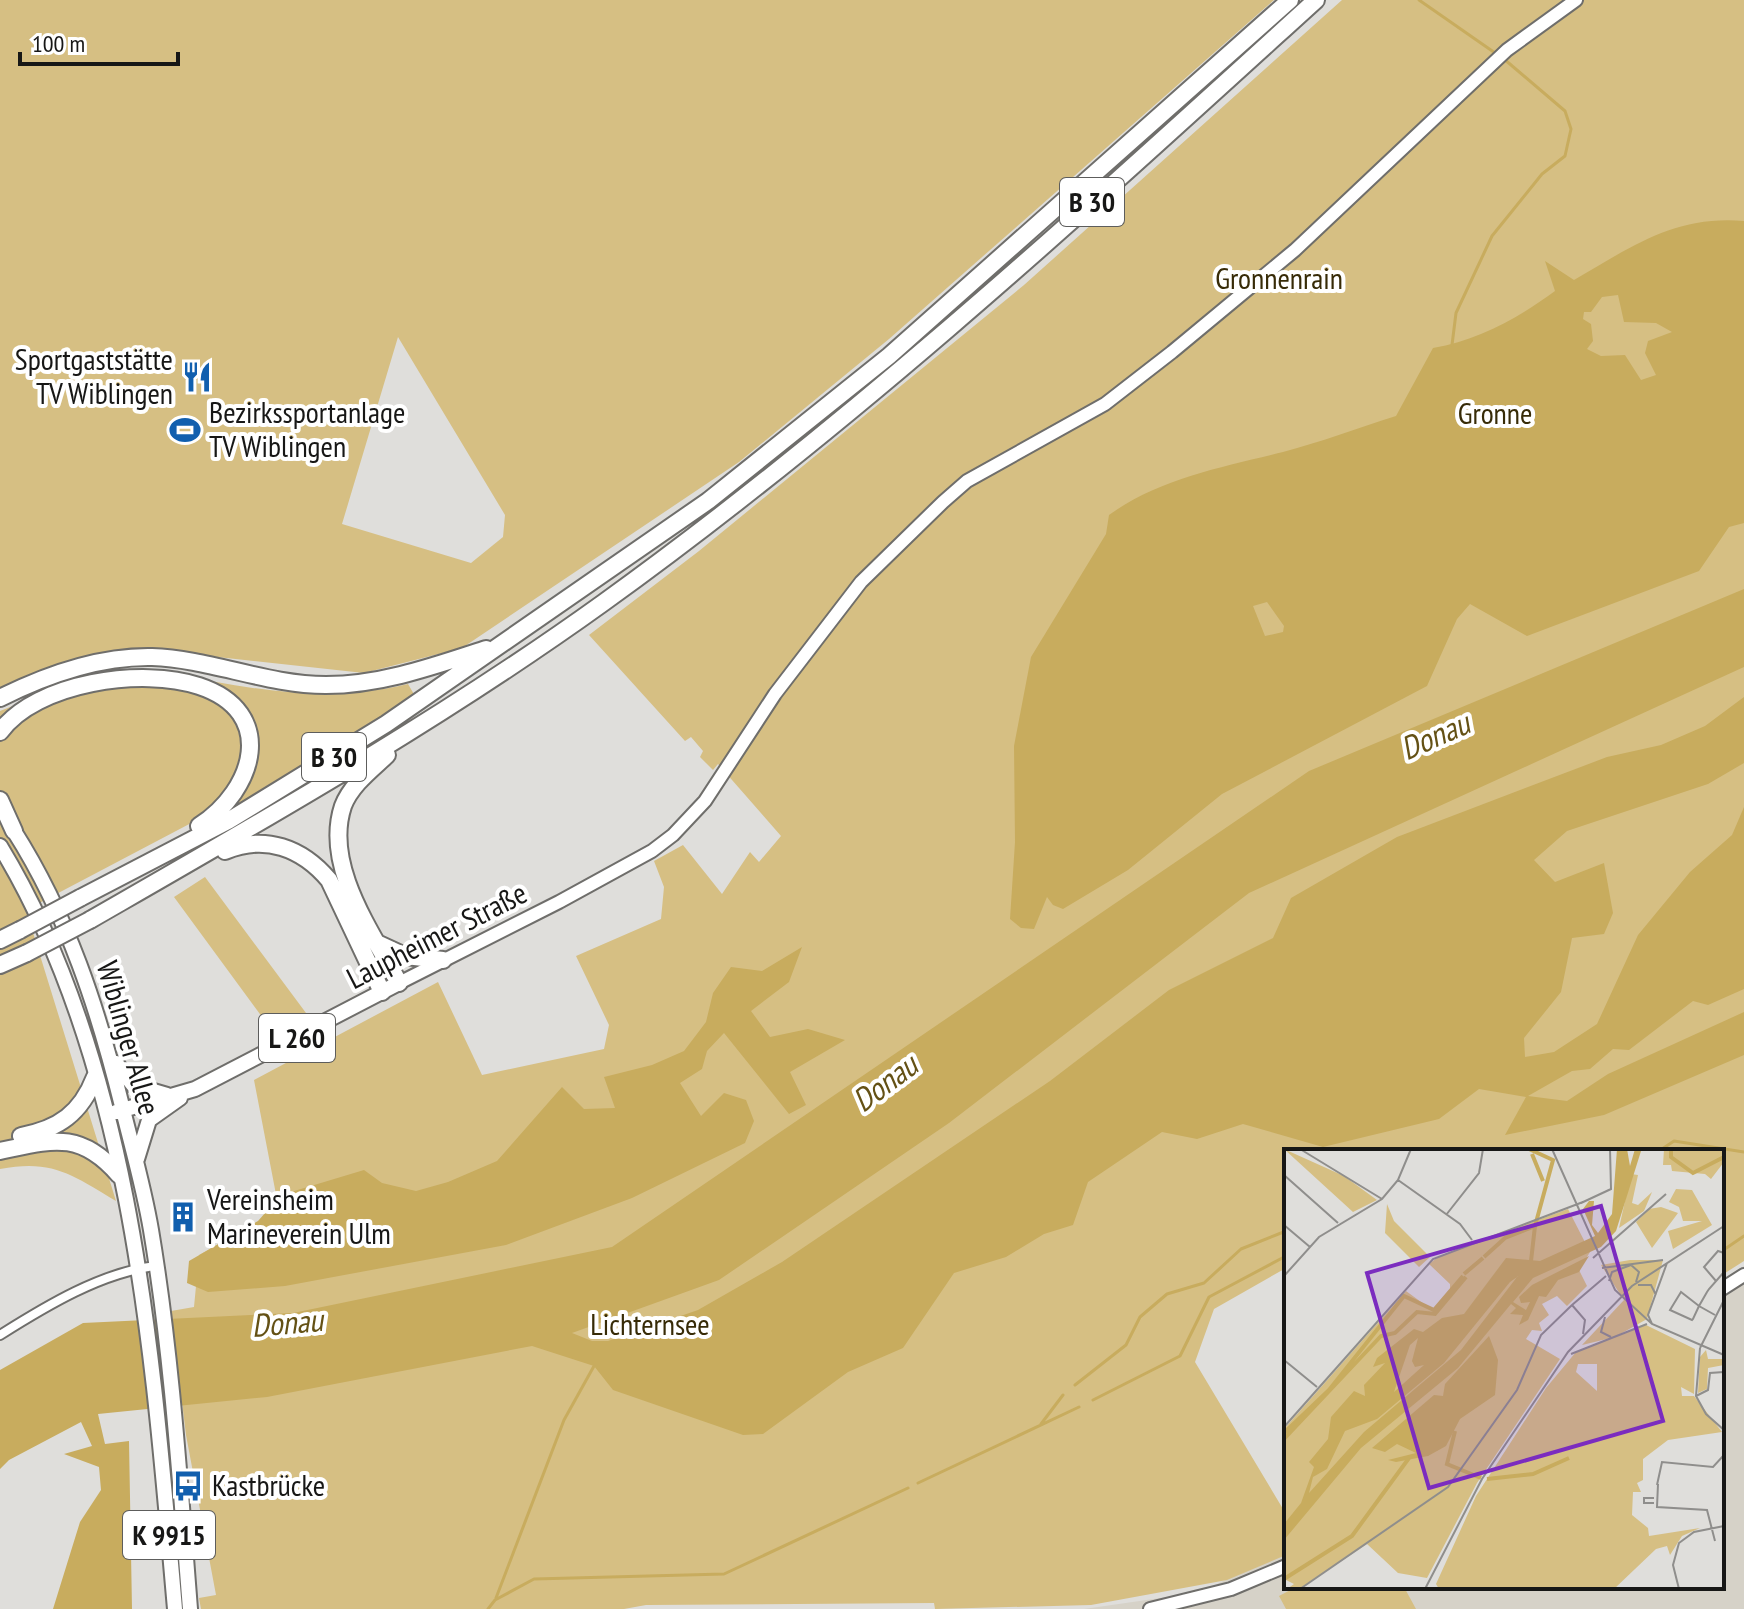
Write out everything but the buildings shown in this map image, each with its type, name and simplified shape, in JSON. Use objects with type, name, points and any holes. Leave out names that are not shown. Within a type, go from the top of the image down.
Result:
[{"type":"highway","name":"B 30","points":[[0,940],[159,859],[373,733],[708,501],[807,423],[1020,242],[1290,0]]},
{"type":"highway","name":"B 30","points":[[0,965],[90,920],[414,730],[605,601],[864,400],[1026,262],[1316,0]]},
{"type":"highway","points":[[0,698],[71,670],[124,659],[173,660],[271,679],[326,685],[370,682],[502,644]]},
{"type":"highway","points":[[0,732],[16,713],[33,702],[112,680],[172,681],[199,686],[225,699],[243,720],[250,740],[250,763],[244,778],[236,794],[213,816],[180,838],[159,859]]},
{"type":"highway","points":[[399,983],[341,866],[340,822],[344,805],[356,785],[414,730]]},
{"type":"highway","points":[[0,800],[14,831]]},
{"type":"highway","points":[[190,863],[208,860],[247,843],[264,843],[300,853],[329,880],[382,992]]},
{"type":"highway","points":[[377,943],[405,956],[443,960]]},
{"type":"highway","points":[[0,1140],[30,1134],[70,1118],[83,1103],[95,1077]]},
{"type":"highway","points":[[0,1151],[48,1141],[70,1141],[96,1151],[119,1175]]},
{"type":"main road","name":"Wiblinger Allee","points":[[14,831],[36,865],[80,962],[107,1045],[136,1163],[160,1295],[190,1609]]},
{"type":"main road","name":"Wiblinger Allee","points":[[0,846],[16,873],[74,1002],[124,1192],[138,1268]]},
{"type":"main road","name":"Laupheimer Straße","points":[[104,1115],[195,1089],[399,983]]},
{"type":"main road","name":"L 260","points":[[107,1045],[118,1068],[133,1085],[144,1091],[171,1095]]},
{"type":"main road","points":[[136,1163],[143,1130],[149,1120],[195,1089]]},
{"type":"main road","name":"K 9915","points":[[138,1268],[175,1609]]},
{"type":"street","name":"Laupheimer Straße","points":[[399,983],[652,851],[692,817],[775,694],[861,582],[943,502],[967,481],[1105,404],[1172,352],[1295,250],[1491,63],[1576,0]]},
{"type":"street","name":"Wiblinger Allee","points":[[0,812],[14,831]]},
{"type":"street","points":[[0,1335],[30,1316],[138,1268],[156,1266]]},
{"type":"street","points":[[1724,1288],[1744,1275]]},
{"type":"street","points":[[1150,1609],[1231,1589],[1284,1567]]},
{"type":"shaded area","points":[[1744,1266],[1744,1609],[1084,1609],[1202,1592],[1284,1549],[1284,1589],[1724,1589],[1724,1279]]},
{"type":"green space","points":[[0,0],[1274,0],[889,339],[739,462],[462,648],[364,673],[190,654],[85,656],[0,694]],"holes":[[[398,337],[505,515],[503,537],[471,563],[342,524]]]},
{"type":"green space","points":[[1342,0],[1744,0],[1744,1261],[1724,1274],[1724,1149],[1284,1149],[1284,1269],[1214,1309],[1195,1362],[1284,1511],[1284,1556],[1227,1580],[1091,1605],[935,1609],[934,1603],[646,1605],[624,1609],[201,1609],[199,1598],[216,1595],[186,1435],[171,1311],[194,1307],[199,1255],[279,1210],[254,1080],[438,982],[482,1075],[604,1049],[609,1025],[576,956],[661,919],[664,887],[654,861],[683,845],[722,894],[750,852],[759,862],[781,836],[718,764],[713,770],[700,757],[703,751],[691,737],[685,741],[589,635],[699,551],[1024,285]]},
{"type":"green space","points":[[169,673],[259,689],[317,694],[376,690],[408,684],[415,696],[240,804],[214,811],[26,910],[116,1201],[74,1177],[48,1168],[18,1166],[0,1169],[0,711],[92,675]]},
{"type":"green space","points":[[205,877],[306,1013],[276,1036],[174,897]]},
{"type":"green space","points":[[1292,1589],[1405,1589],[1416,1609],[1286,1609],[1279,1596]]},
{"type":"water","name":"Gronne","points":[[1719,220],[1744,221],[1744,523],[1729,527],[1699,571],[1527,636],[1470,604],[1457,619],[1427,686],[1222,794],[1128,870],[1063,909],[1053,905],[1047,897],[1034,929],[1021,928],[1010,919],[1015,842],[1014,746],[1031,657],[1106,534],[1109,515],[1171,483],[1297,448],[1396,416],[1433,348],[1466,340],[1497,327],[1555,291],[1545,261],[1574,280],[1654,236],[1675,228]],"holes":[[[1618,295],[1624,322],[1656,323],[1672,332],[1648,341],[1645,353],[1656,375],[1641,380],[1625,355],[1601,356],[1587,349],[1593,341],[1591,324],[1583,319],[1584,312],[1591,312],[1602,297]],[[1267,602],[1284,626],[1283,632],[1265,636],[1253,606]]]},
{"type":"water","name":"Donau","points":[[1744,589],[1744,667],[1249,893],[949,1123],[719,1280],[572,1333],[592,1341],[608,1341],[698,1310],[782,1262],[1050,1081],[1169,990],[1273,938],[1291,898],[1397,837],[1607,757],[1661,745],[1705,726],[1744,697],[1744,763],[1708,784],[1567,831],[1534,860],[1555,882],[1604,863],[1613,913],[1604,934],[1572,938],[1561,992],[1524,1038],[1525,1057],[1554,1052],[1597,1024],[1638,935],[1690,872],[1732,835],[1744,807],[1744,989],[1708,1005],[1693,1001],[1629,1050],[1613,1049],[1590,1069],[1572,1071],[1528,1096],[1567,1101],[1608,1074],[1744,1012],[1744,1055],[1604,1115],[1505,1135],[1526,1097],[1479,1089],[1439,1119],[1323,1147],[1243,1124],[1197,1139],[1162,1132],[1088,1182],[1073,1225],[1044,1234],[1006,1257],[954,1273],[903,1348],[848,1372],[763,1434],[743,1435],[613,1390],[594,1366],[532,1346],[267,1397],[98,1414],[105,1444],[129,1441],[132,1609],[53,1609],[80,1522],[101,1490],[99,1467],[64,1454],[92,1446],[81,1422],[9,1460],[0,1469],[0,1370],[83,1323],[293,1313],[612,1247],[1309,771]]},
{"type":"water","points":[[802,947],[789,982],[751,1011],[770,1037],[808,1029],[845,1040],[790,1072],[806,1105],[789,1114],[724,1033],[707,1051],[702,1069],[680,1083],[701,1116],[724,1093],[746,1100],[754,1121],[745,1143],[632,1198],[506,1245],[285,1286],[208,1292],[187,1283],[189,1261],[258,1221],[281,1195],[364,1170],[382,1183],[416,1191],[448,1182],[497,1161],[562,1087],[584,1109],[615,1108],[604,1077],[652,1065],[684,1051],[706,1022],[713,993],[731,967],[762,971]]},
{"type":"waterway","points":[[1419,0],[1498,55]]},
{"type":"waterway","points":[[1452,345],[1456,313],[1492,236],[1542,174],[1565,156],[1571,129],[1565,111],[1504,59]]},
{"type":"waterway","points":[[1662,1149],[1674,1141],[1744,1152]]},
{"type":"waterway","points":[[1075,1385],[1126,1345],[1140,1317],[1167,1294],[1204,1283],[1241,1249],[1284,1232]]},
{"type":"waterway","points":[[1724,1250],[1744,1236]]},
{"type":"waterway","points":[[1093,1400],[1180,1356],[1209,1297],[1284,1257]]},
{"type":"waterway","points":[[496,1598],[564,1420],[594,1366]]},
{"type":"waterway","points":[[1041,1424],[1063,1395]]},
{"type":"waterway","points":[[918,1483],[1079,1407]]},
{"type":"waterway","points":[[488,1609],[495,1600],[534,1579],[724,1574],[908,1488]]},
{"type":"place","name":"Sportgaststätte TV Wiblingen","points":[[197,377]]},
{"type":"place","name":"Bezirkssportanlage TV Wiblingen","points":[[185,430]]},
{"type":"place","name":"Vereinsheim Marineverein Ulm","points":[[183,1217]]},
{"type":"place","name":"Kastbrücke","points":[[188,1486]]},
{"type":"park label","name":"Gronnenrain","points":[[1279,279]]},
{"type":"park label","name":"Lichternsee","points":[[650,1325]]}]
